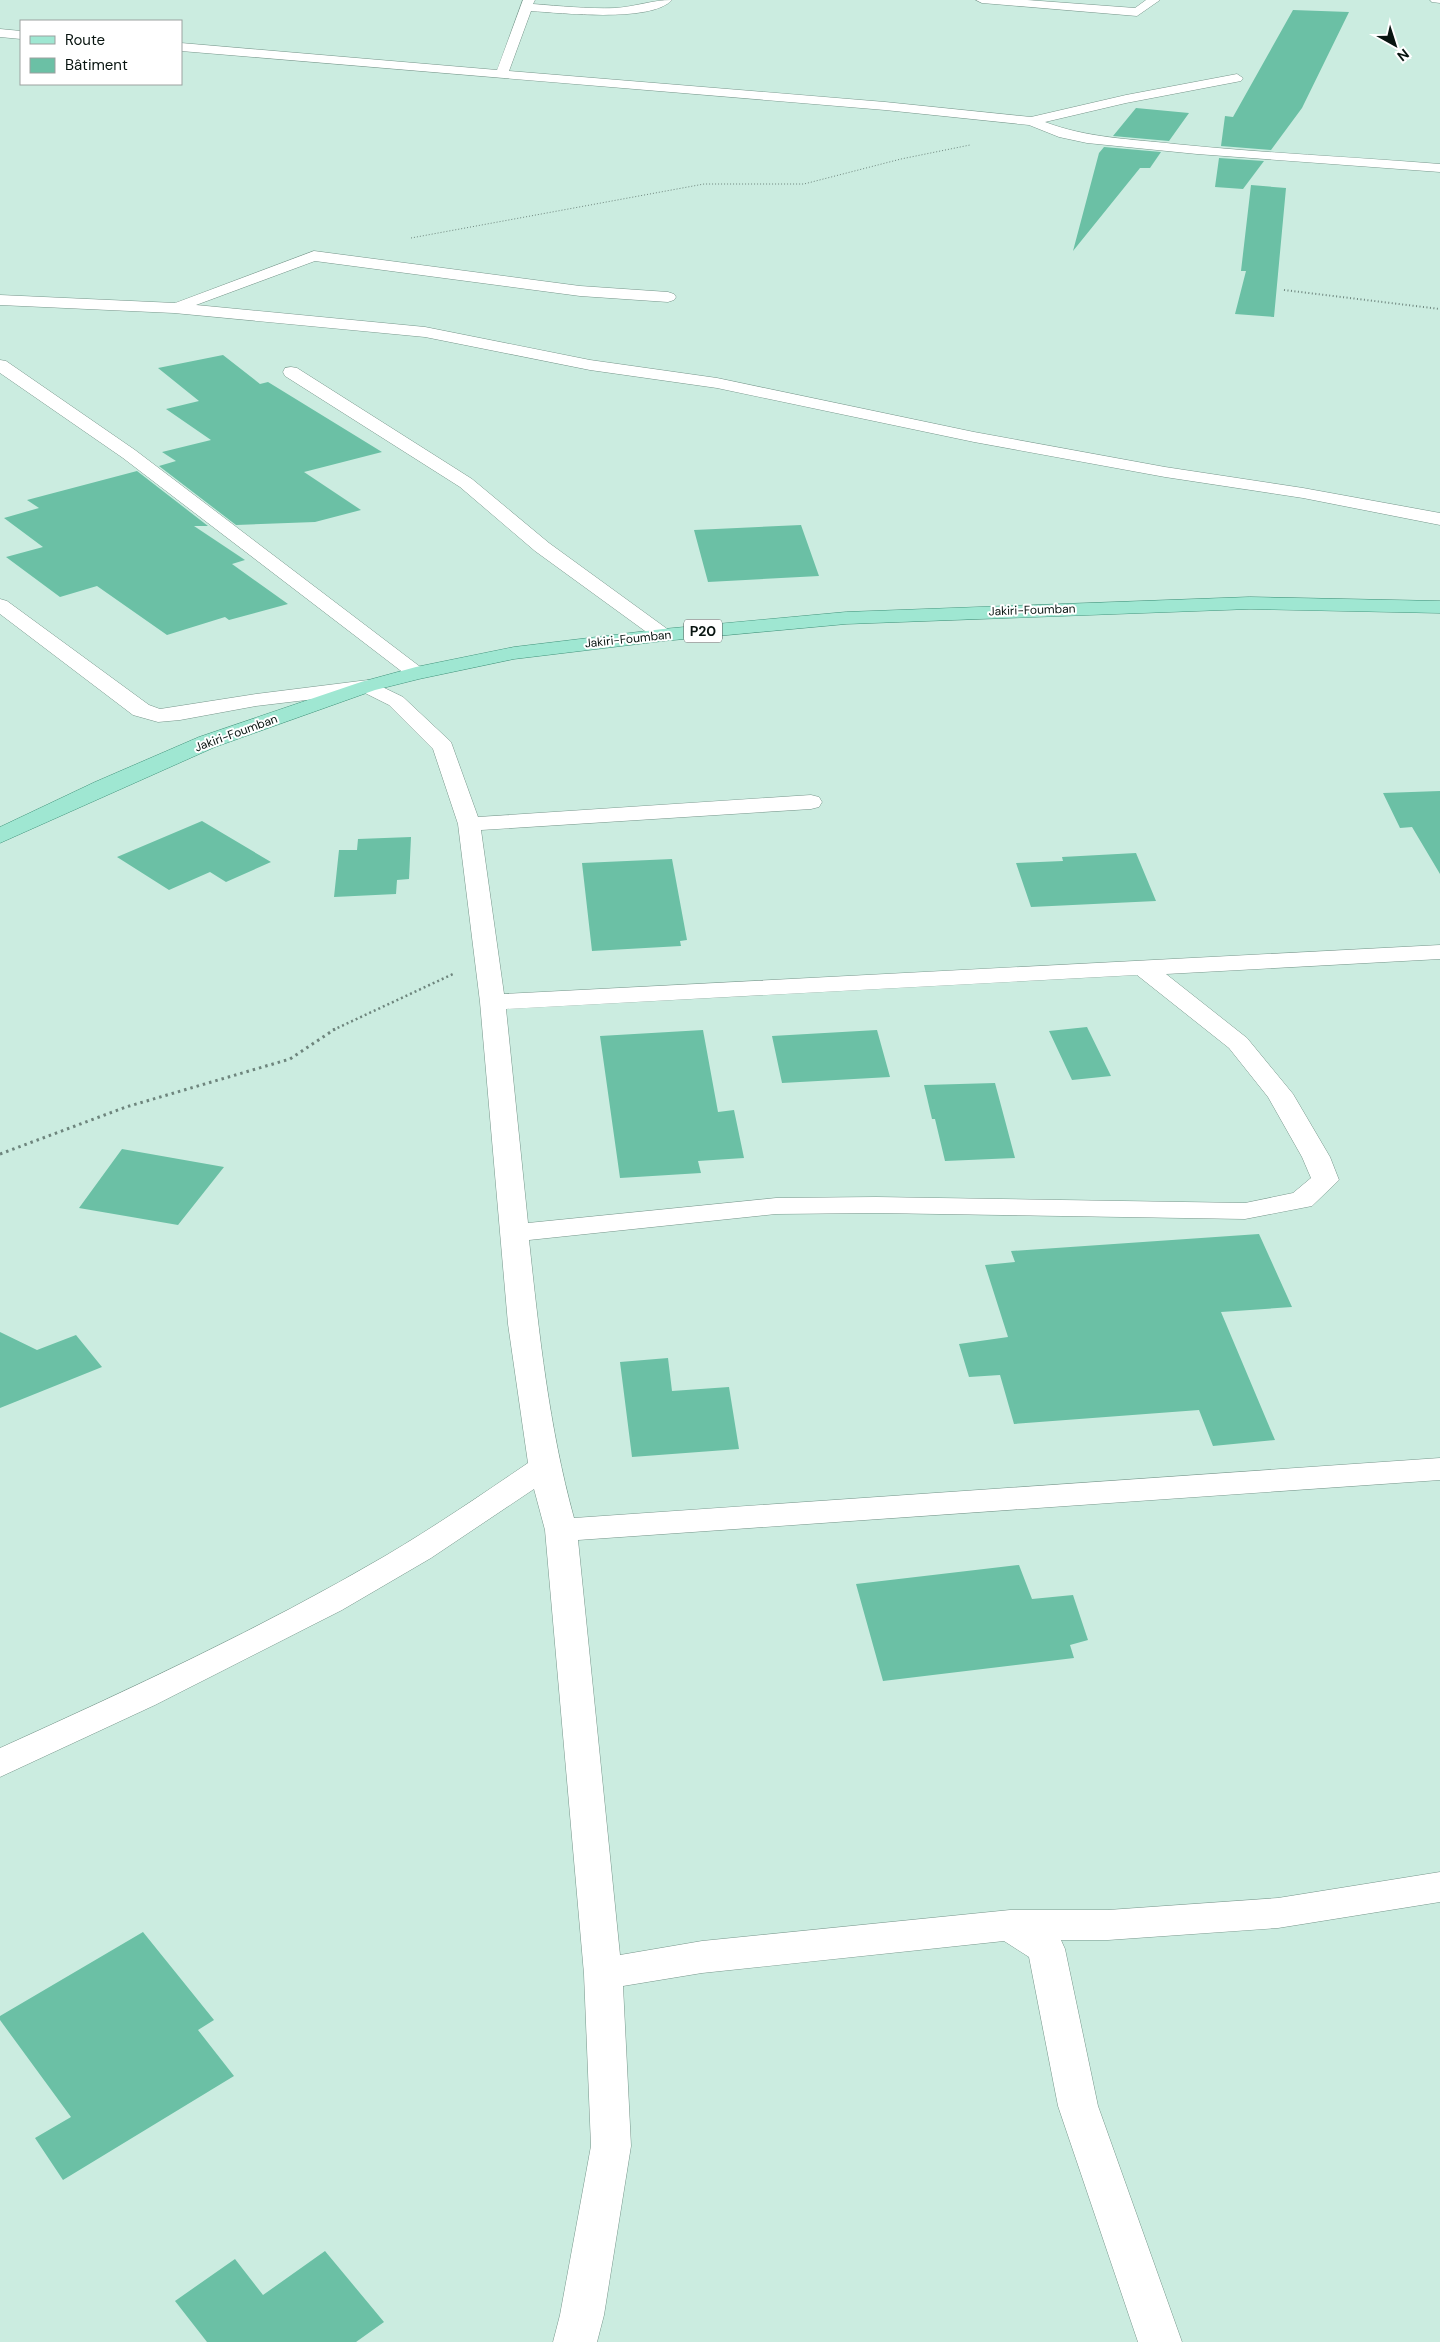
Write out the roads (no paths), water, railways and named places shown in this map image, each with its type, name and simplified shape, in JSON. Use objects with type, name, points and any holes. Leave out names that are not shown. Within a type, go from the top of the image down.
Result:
[{"type":"main road","name":"Jakiri-Foumban","points":[[0,836],[103,787],[207,742],[368,686],[416,673],[514,653],[663,635],[846,618],[1250,603],[1440,607]]},
{"type":"street","points":[[502,73],[527,4],[634,10],[652,6],[666,0]]},
{"type":"street","points":[[982,0],[1137,12],[1154,0]]},
{"type":"street","points":[[0,33],[20,34]]},
{"type":"street","points":[[182,47],[875,105],[1030,121],[1064,134],[1087,139],[1197,150],[1440,168]]},
{"type":"street","points":[[1030,121],[1237,78]]},
{"type":"street","points":[[174,308],[314,256],[580,291],[668,297]]},
{"type":"street","points":[[0,300],[174,308],[425,332],[590,365],[717,383],[974,436],[1137,467],[1303,493],[1440,519]]},
{"type":"street","points":[[0,365],[129,454],[416,673]]},
{"type":"street","points":[[291,372],[466,483],[542,548],[663,635]]},
{"type":"street","points":[[0,605],[141,710],[158,716],[180,714],[256,700],[368,686],[396,701],[443,747],[469,824],[493,1002],[523,1324],[544,1467],[561,1530],[603,1974],[611,2146],[575,2342]]},
{"type":"street","points":[[469,824],[811,802]]},
{"type":"street","points":[[493,1002],[1440,952]]},
{"type":"street","points":[[516,1233],[776,1206],[876,1205],[1245,1211],[1302,1200],[1325,1180],[1316,1156],[1280,1094],[1238,1043],[1143,968]]},
{"type":"street","points":[[0,1763],[228,1655],[377,1575],[474,1516],[544,1467]]},
{"type":"street","points":[[561,1530],[1440,1469]]},
{"type":"street","points":[[603,1974],[702,1957],[1010,1925],[1108,1925],[1278,1913],[1440,1887]]},
{"type":"street","points":[[1010,1925],[1046,1949],[1078,2106],[1160,2342]]}]
